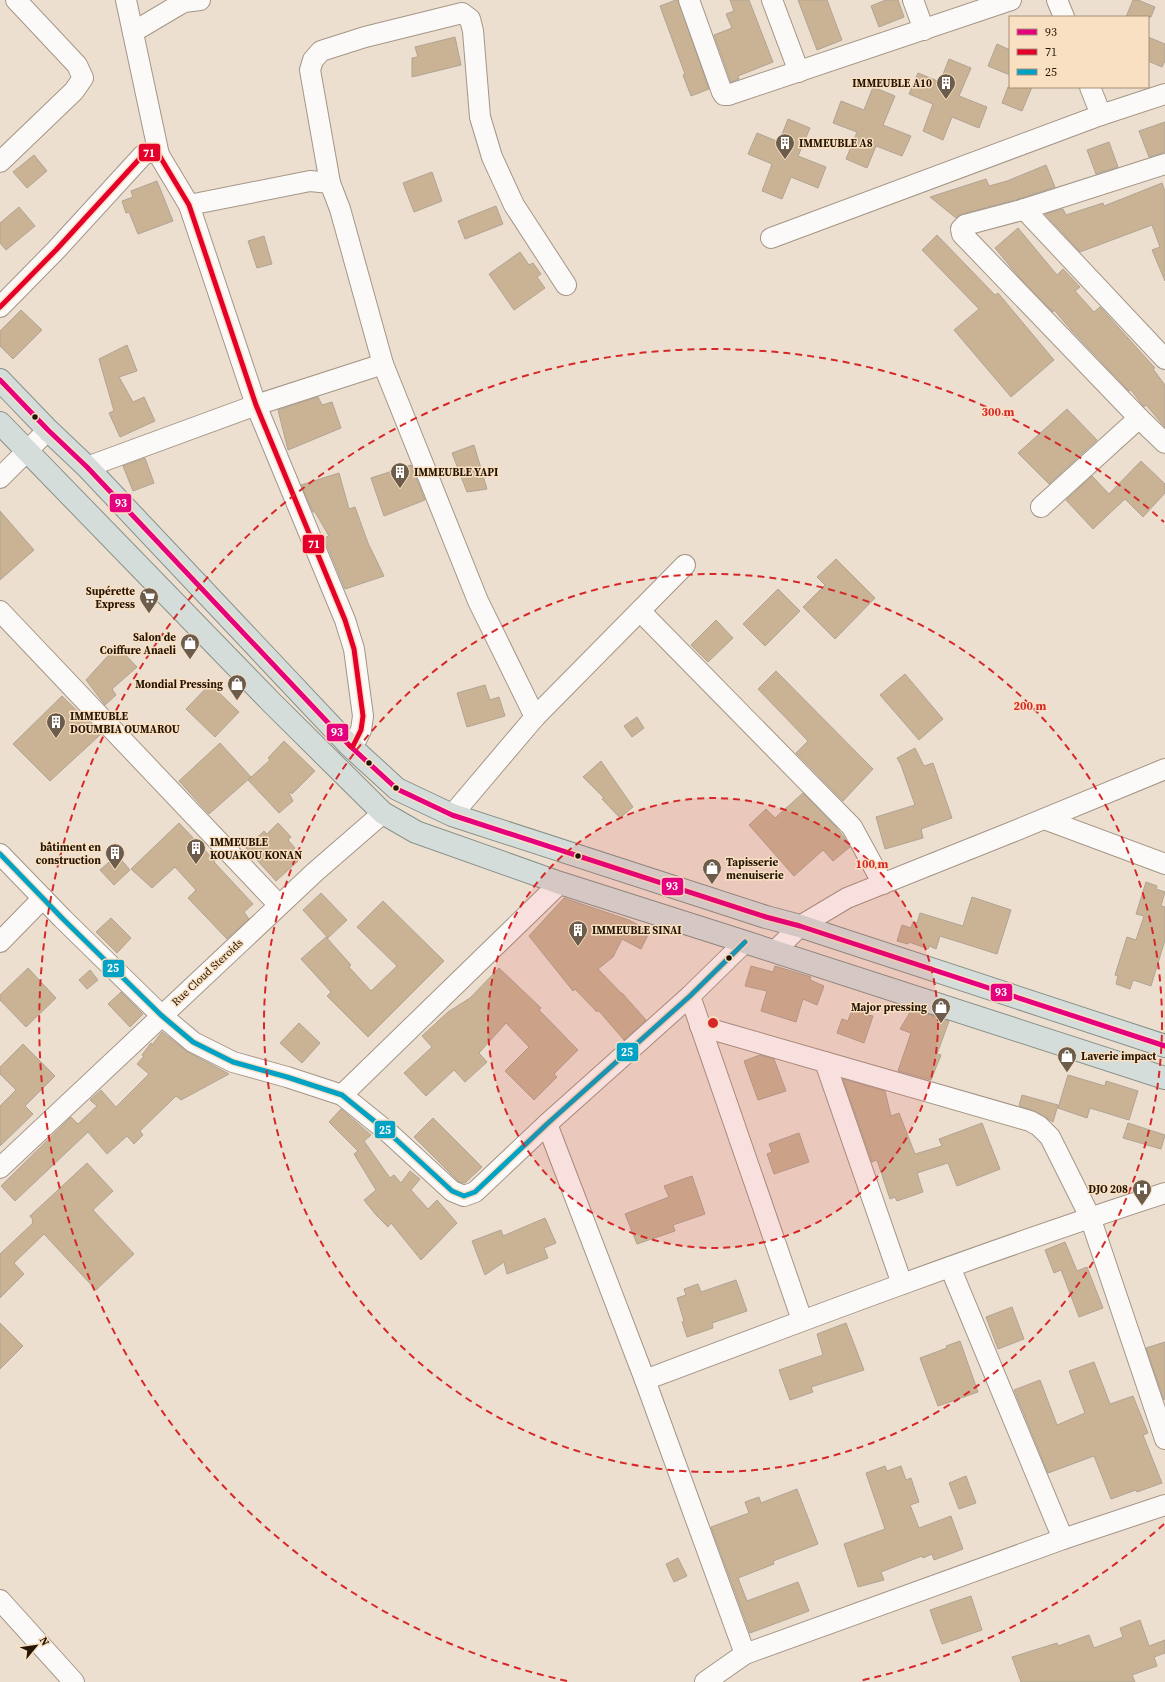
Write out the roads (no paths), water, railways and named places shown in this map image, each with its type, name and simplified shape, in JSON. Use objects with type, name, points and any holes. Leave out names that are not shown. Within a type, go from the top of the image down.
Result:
[{"type":"main road","points":[[0,380],[48,430],[87,467],[350,746],[397,789],[452,814],[1165,1046]]},
{"type":"main road","points":[[0,423],[28,450],[272,702],[383,813],[416,832],[560,883],[1165,1078]]},
{"type":"street","points":[[0,162],[74,91],[83,78],[77,65],[16,0]]},
{"type":"street","points":[[126,0],[159,155],[188,205],[256,405],[345,620],[354,649],[363,716],[362,730],[353,746],[350,746]]},
{"type":"street","points":[[133,32],[184,2],[200,0]]},
{"type":"street","points":[[689,0],[724,95],[799,72],[1011,0]]},
{"type":"street","points":[[772,0],[799,72]]},
{"type":"street","points":[[913,0],[924,30]]},
{"type":"street","points":[[1058,0],[1064,16]]},
{"type":"street","points":[[536,717],[478,601],[383,364],[340,209],[330,183],[310,70],[313,60],[321,51],[365,37],[462,13],[470,19],[473,31],[480,117],[492,157],[514,205],[566,285]]},
{"type":"street","points":[[1090,88],[1101,115]]},
{"type":"street","points":[[771,238],[1101,115],[1165,94]]},
{"type":"street","points":[[0,307],[56,250],[143,155],[150,152],[159,155]]},
{"type":"street","points":[[1165,164],[1024,209],[965,225],[961,229],[962,234],[1139,418],[1165,443]]},
{"type":"street","points":[[188,205],[310,181],[330,183]]},
{"type":"street","points":[[1024,209],[1165,359]]},
{"type":"street","points":[[87,467],[256,405],[383,364]]},
{"type":"street","points":[[1041,507],[1139,418]]},
{"type":"street","points":[[0,478],[48,430]]},
{"type":"street","points":[[452,814],[536,717],[685,565]]},
{"type":"street","points":[[0,611],[279,905]]},
{"type":"street","points":[[640,611],[852,827],[883,884]]},
{"type":"street","points":[[774,951],[800,926],[847,898],[1165,769]]},
{"type":"street","name":"Rue Cloud Steroids","points":[[0,1168],[279,905],[383,813]]},
{"type":"street","points":[[1044,819],[1165,864]]},
{"type":"street","points":[[0,854],[161,1015],[193,1042],[233,1062],[287,1077],[342,1095],[388,1133],[452,1191],[464,1196],[475,1192],[547,1124],[690,996],[745,942]]},
{"type":"street","points":[[342,1095],[560,883]]},
{"type":"street","points":[[0,942],[43,898]]},
{"type":"street","points":[[690,996],[802,1320]]},
{"type":"street","points":[[700,1026],[1030,1121],[1039,1126],[1050,1137],[1090,1217],[1165,1439]]},
{"type":"street","points":[[825,1062],[902,1284]]},
{"type":"street","points":[[547,1124],[645,1380],[745,1654]]},
{"type":"street","points":[[645,1380],[802,1320],[1090,1217],[1165,1192]]},
{"type":"street","points":[[950,1267],[1063,1539]]},
{"type":"street","points":[[705,1682],[745,1654],[1063,1539],[1165,1505]]},
{"type":"street","points":[[0,1600],[74,1682]]},
{"type":"place","name":"IMMEUBLE A10","points":[[946,100]]},
{"type":"place","name":"IMMEUBLE A8","points":[[785,160]]},
{"type":"place","name":"IMMEUBLE YAPI","points":[[400,489]]},
{"type":"place","name":"Supérette Express","points":[[149,614]]},
{"type":"place","name":"Salon de Coiffure Anaeli","points":[[190,660]]},
{"type":"place","name":"Mondial Pressing","points":[[237,701]]},
{"type":"place","name":"IMMEUBLE DOUMBIA OUMAROU","points":[[56,739]]},
{"type":"place","name":"IMMEUBLE KOUAKOU KONAN","points":[[196,865]]},
{"type":"place","name":"bâtiment en construction","points":[[115,870]]},
{"type":"place","name":"Tapisserie menuiserie","points":[[712,885]]},
{"type":"place","name":"IMMEUBLE SINAI","points":[[578,947]]},
{"type":"place","name":"Major pressing","points":[[941,1024]]},
{"type":"place","name":"Laverie impact","points":[[1067,1073]]},
{"type":"place","name":"DJO 208","points":[[1142,1206]]}]
